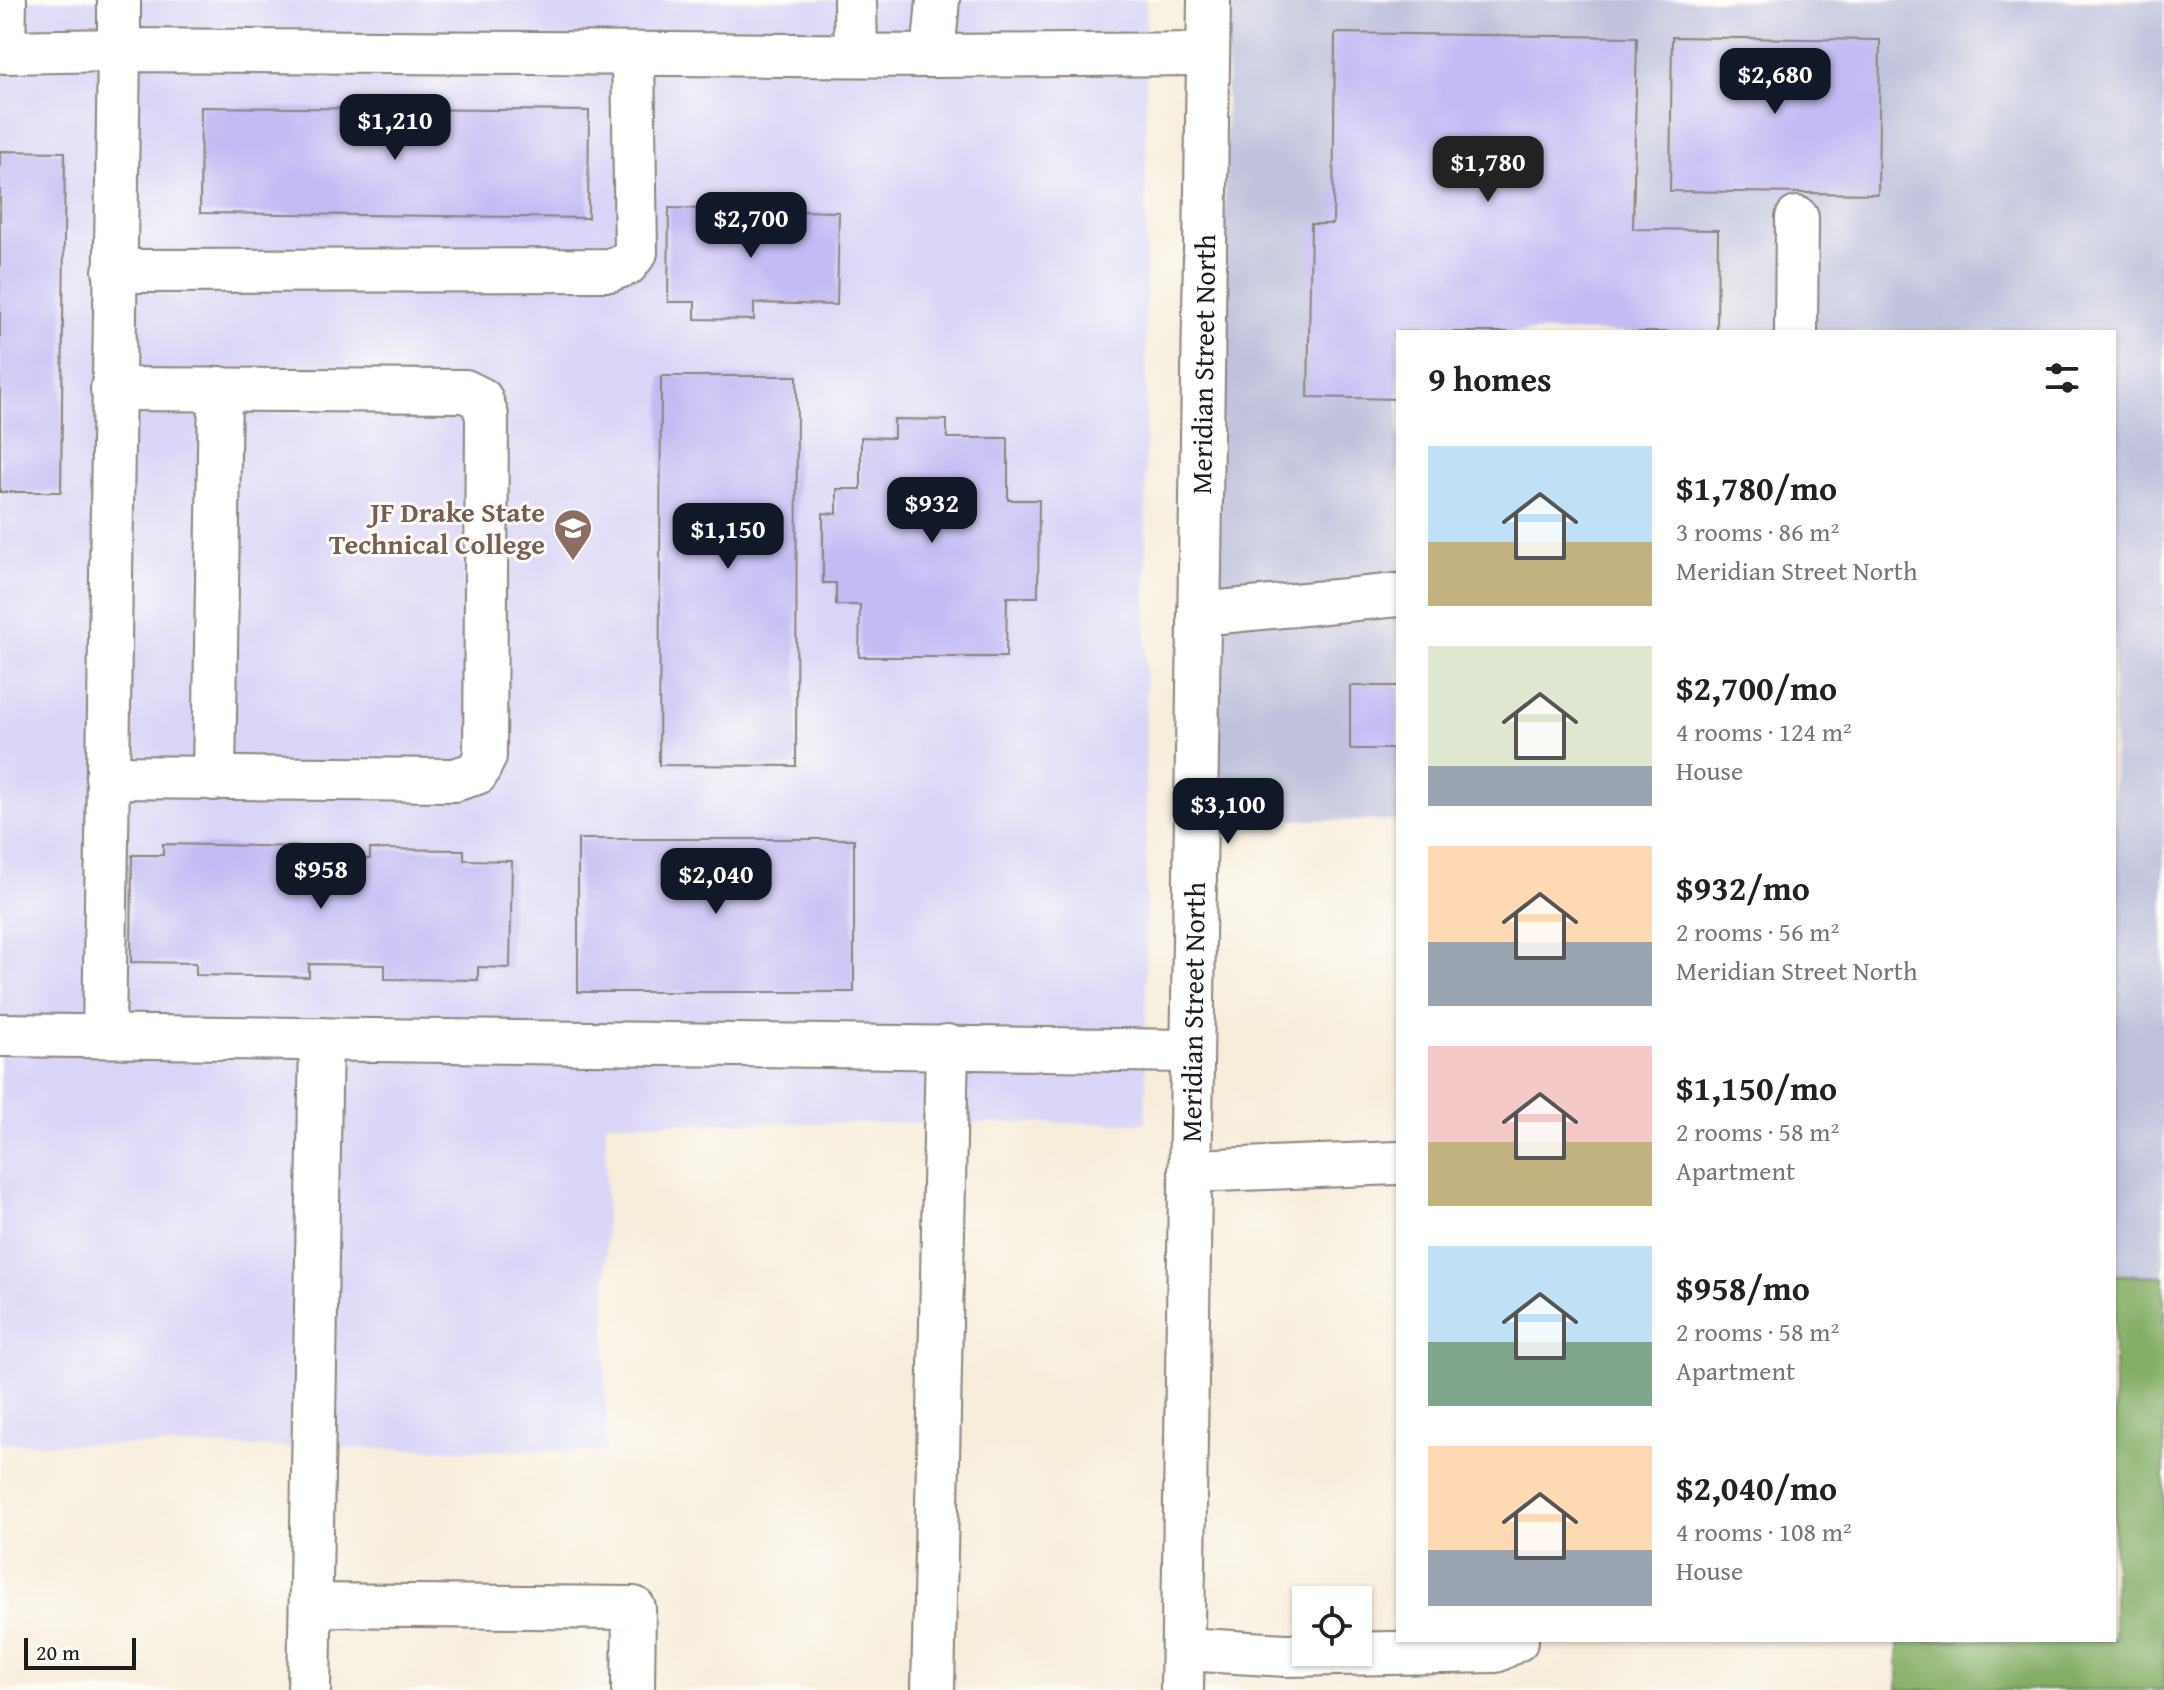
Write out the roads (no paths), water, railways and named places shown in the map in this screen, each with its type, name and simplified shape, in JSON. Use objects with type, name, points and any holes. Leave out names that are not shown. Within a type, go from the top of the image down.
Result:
[{"type":"street","points":[[5,0],[4,52],[119,50],[933,56],[1208,54]]},
{"type":"street","points":[[104,1036],[119,0]]},
{"type":"street","points":[[855,0],[856,55]]},
{"type":"street","points":[[933,56],[938,0]]},
{"type":"street","name":"Meridian Street North","points":[[1182,1690],[1209,0]]},
{"type":"street","points":[[114,271],[610,270],[627,264],[636,252],[633,54]]},
{"type":"street","points":[[1796,330],[1797,218]]},
{"type":"street","points":[[214,779],[220,388]]},
{"type":"street","points":[[107,777],[454,780],[477,773],[485,756],[487,416],[481,399],[465,391],[112,389]]},
{"type":"street","points":[[1199,614],[1396,595]]},
{"type":"street","points":[[0,1035],[1191,1051]]},
{"type":"street","points":[[309,1690],[321,1039]]},
{"type":"street","points":[[933,1690],[947,1046]]},
{"type":"street","points":[[1190,1171],[1396,1163]]},
{"type":"street","points":[[311,1605],[634,1608],[633,1690]]},
{"type":"street","points":[[1183,1649],[1286,1655],[1496,1651],[1513,1642]]},
{"type":"place","name":"JF Drake State Technical College","points":[[573,562]]}]
